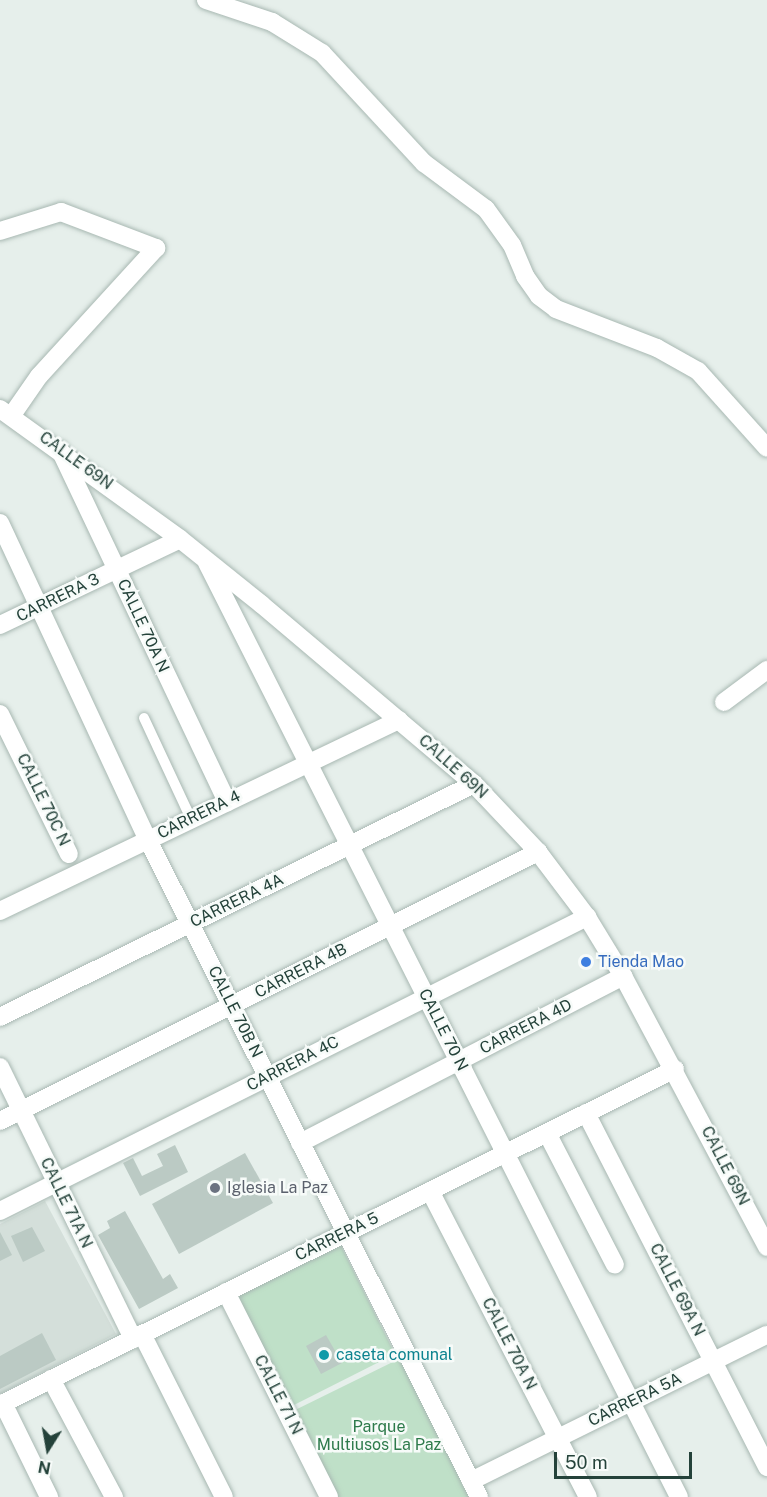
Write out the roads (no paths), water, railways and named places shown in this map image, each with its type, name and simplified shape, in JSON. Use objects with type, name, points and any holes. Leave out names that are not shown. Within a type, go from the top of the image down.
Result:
[{"type":"street","points":[[206,0],[272,22],[322,53],[424,163],[486,209],[512,245],[525,276],[538,296],[556,309],[657,348],[698,371],[767,448]]},
{"type":"street","points":[[0,231],[61,212],[156,249],[6,412]]},
{"type":"street","name":"CALLE 69N","points":[[6,412],[180,538],[207,563],[474,784],[538,852],[587,917],[623,976],[675,1069],[767,1247]]},
{"type":"street","name":"CALLE 70A N","points":[[60,450],[227,802]]},
{"type":"street","name":"CALLE 70B N","points":[[0,523],[148,840],[475,1489]]},
{"type":"street","name":"CARRERA 3","points":[[0,625],[180,538]]},
{"type":"street","name":"CALLE 70 N","points":[[207,563],[679,1497]]},
{"type":"street","points":[[724,702],[767,670]]},
{"type":"street","name":"CALLE 70C N","points":[[0,714],[69,854]]},
{"type":"street","name":"CARRERA 4","points":[[0,911],[399,720]]},
{"type":"street","name":"CARRERA 4A","points":[[0,1017],[474,784]]},
{"type":"street","name":"CARRERA 4B","points":[[0,1121],[538,852]]},
{"type":"street","name":"CARRERA 4C","points":[[0,1211],[587,917]]},
{"type":"street","name":"CARRERA 4D","points":[[300,1143],[623,976]]},
{"type":"street","name":"CALLE 71A N","points":[[0,1067],[56,1182],[224,1497]]},
{"type":"street","name":"CARRERA 5","points":[[2,1404],[675,1069]]},
{"type":"street","name":"CALLE 69A N","points":[[586,1113],[767,1467]]},
{"type":"street","points":[[547,1133],[615,1265]]},
{"type":"street","name":"CALLE 70A N","points":[[430,1191],[588,1497]]},
{"type":"street","name":"CALLE 71 N","points":[[226,1292],[329,1497]]},
{"type":"street","name":"CARRERA 5A","points":[[475,1489],[558,1438],[767,1335]]},
{"type":"street","points":[[51,1379],[114,1497]]},
{"type":"street","points":[[2,1404],[49,1497]]},
{"type":"lane","points":[[144,718],[191,819]]},
{"type":"place","name":"Tienda Mao","points":[[586,962]]},
{"type":"place","name":"Iglesia La Paz","points":[[215,1188]]},
{"type":"place","name":"caseta comunal","points":[[324,1355]]},
{"type":"park label","name":"Parque Multiusos La Paz","points":[[379,1436]]}]
